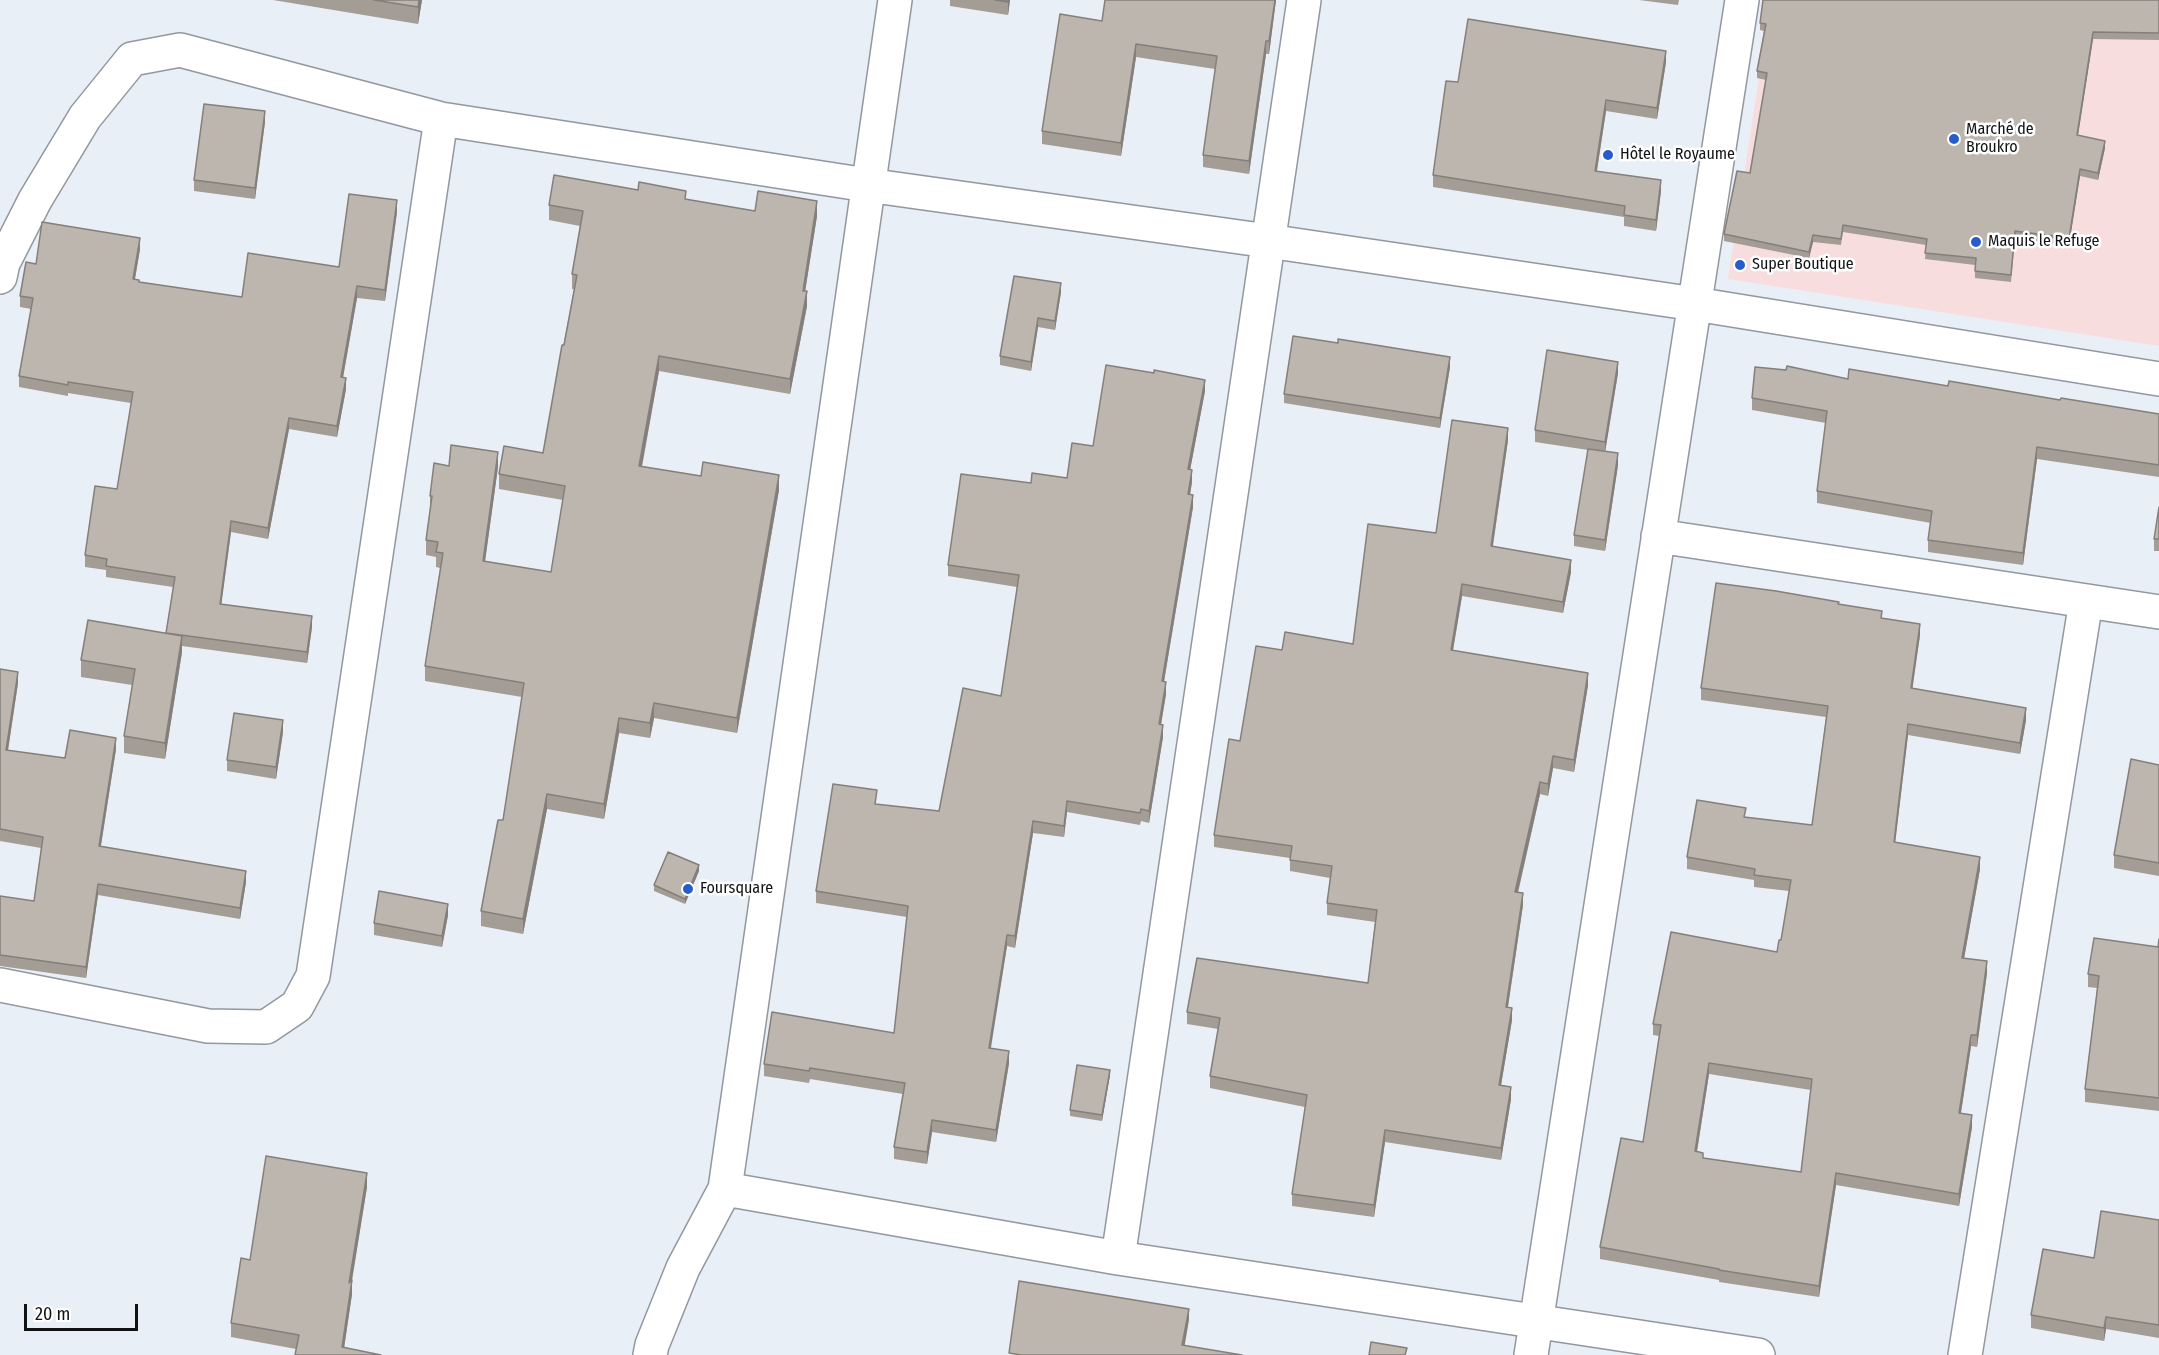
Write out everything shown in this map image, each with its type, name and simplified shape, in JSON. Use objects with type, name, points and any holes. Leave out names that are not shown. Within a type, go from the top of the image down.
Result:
[{"type":"street","points":[[650,1355],[683,1268],[724,1190],[895,0]]},
{"type":"street","points":[[1118,1258],[1304,0]]},
{"type":"street","points":[[1531,1355],[1742,0]]},
{"type":"street","points":[[0,276],[3,263],[36,200],[85,117],[132,59],[180,50],[441,119],[867,185],[1695,304],[2159,379]]},
{"type":"street","points":[[0,985],[208,1026],[266,1026],[297,1006],[313,976],[441,119]]},
{"type":"street","points":[[1658,536],[2159,612]]},
{"type":"street","points":[[1965,1355],[2086,602]]},
{"type":"street","points":[[724,1190],[1118,1258],[1758,1355]]},
{"type":"shaded area","name":"Marché de Broukro","points":[[1771,0],[2159,0],[2159,346],[1728,279]]},
{"type":"building","points":[[374,0],[419,0],[418,7]]},
{"type":"building","points":[[1105,0],[1275,0],[1269,41],[1266,41],[1249,161],[1203,155],[1217,56],[1136,44],[1121,143],[1042,131],[1060,14],[1102,21]]},
{"type":"building","name":"Marché de Broukro","points":[[1763,0],[2159,0],[2159,33],[2093,32],[2077,135],[2105,141],[2098,173],[2080,169],[2069,238],[2015,231],[2011,275],[1975,271],[1976,258],[1925,253],[1927,239],[1843,225],[1841,239],[1813,235],[1809,252],[1724,234],[1737,171],[1750,173],[1767,73],[1757,71],[1766,24],[1760,23]]},
{"type":"building","points":[[1468,19],[1666,51],[1657,108],[1606,100],[1595,171],[1661,180],[1656,220],[1624,215],[1625,206],[1433,175],[1446,81],[1458,82]]},
{"type":"building","points":[[204,104],[265,111],[255,188],[194,180]]},
{"type":"building","points":[[554,175],[638,190],[639,182],[686,191],[685,199],[755,211],[758,191],[817,201],[803,291],[807,291],[790,379],[659,356],[639,466],[701,476],[703,462],[779,475],[737,718],[654,703],[650,723],[619,718],[604,804],[547,794],[523,919],[481,911],[498,820],[503,820],[524,683],[425,666],[443,553],[436,552],[438,542],[426,540],[434,463],[449,466],[451,445],[498,452],[483,561],[551,572],[565,486],[499,474],[504,446],[543,453],[577,275],[572,274],[583,211],[549,205]]},
{"type":"building","points":[[349,194],[397,200],[385,290],[357,286],[341,377],[346,378],[337,426],[289,418],[268,528],[231,521],[220,604],[312,616],[307,652],[166,633],[175,577],[106,566],[107,559],[85,555],[95,486],[117,489],[133,392],[68,382],[68,385],[19,376],[33,298],[20,296],[26,262],[36,264],[42,222],[140,238],[133,279],[139,282],[242,297],[248,253],[339,267]]},
{"type":"building","points":[[1014,276],[1061,283],[1055,321],[1038,318],[1031,362],[1000,356]]},
{"type":"building","points":[[1293,336],[1338,343],[1338,339],[1450,357],[1440,418],[1284,394]]},
{"type":"building","points":[[1547,350],[1618,362],[1605,442],[1535,430]]},
{"type":"building","points":[[1106,365],[1154,373],[1154,370],[1205,380],[1188,469],[1192,470],[1188,494],[1193,495],[1162,681],[1166,682],[1159,724],[1163,725],[1149,811],[1141,809],[1140,813],[1067,801],[1064,826],[1033,821],[1015,936],[1007,935],[989,1048],[1009,1051],[996,1130],[932,1120],[927,1152],[894,1147],[905,1083],[810,1068],[809,1071],[764,1064],[772,1012],[894,1033],[908,906],[816,891],[833,784],[877,790],[875,804],[939,811],[963,688],[1001,696],[1019,575],[948,565],[961,474],[1031,483],[1032,473],[1067,478],[1072,443],[1093,446]]},
{"type":"building","points":[[1787,366],[1848,379],[1849,369],[1948,386],[1949,381],[2159,414],[2159,465],[2037,447],[2023,553],[1928,540],[1932,511],[1817,491],[1827,411],[1752,398],[1755,367],[1786,370]]},
{"type":"building","points":[[1452,420],[1508,428],[1491,546],[1571,560],[1563,602],[1462,584],[1451,650],[1588,673],[1574,760],[1553,756],[1548,784],[1540,782],[1515,892],[1523,893],[1506,1007],[1512,1008],[1499,1085],[1511,1087],[1501,1148],[1385,1130],[1374,1205],[1292,1194],[1307,1095],[1210,1076],[1220,1018],[1187,1012],[1197,958],[1368,983],[1377,910],[1327,903],[1332,866],[1290,860],[1292,846],[1214,835],[1229,739],[1240,741],[1256,646],[1282,650],[1285,632],[1353,644],[1368,524],[1436,533]]},
{"type":"building","points":[[1588,449],[1618,453],[1605,540],[1574,535]]},
{"type":"building","points":[[2159,507],[2159,539],[2154,539]]},
{"type":"building","points":[[1716,583],[1839,602],[1838,604],[1882,611],[1881,618],[1920,624],[1911,688],[2026,708],[2020,743],[1908,724],[1894,842],[1980,857],[1962,958],[1987,961],[1977,1035],[1971,1035],[1959,1113],[1972,1115],[1959,1194],[1836,1173],[1819,1286],[1600,1247],[1621,1138],[1643,1142],[1661,1025],[1653,1024],[1671,932],[1777,952],[1779,940],[1781,940],[1791,880],[1754,875],[1755,869],[1687,857],[1697,800],[1746,808],[1744,817],[1812,825],[1828,706],[1701,688]],"holes":[[[1709,1063],[1812,1079],[1801,1172],[1703,1158],[1703,1153],[1695,1151]]]},
{"type":"building","points":[[88,620],[182,636],[165,743],[124,736],[135,669],[81,660]]},
{"type":"building","points":[[0,669],[18,672],[6,750],[65,758],[70,730],[116,738],[99,846],[246,871],[240,908],[98,884],[86,967],[0,955],[0,896],[34,901],[43,837],[0,829]]},
{"type":"building","points":[[234,713],[283,720],[276,767],[227,760]]},
{"type":"building","points":[[2131,759],[2159,765],[2159,863],[2114,855]]},
{"type":"building","points":[[668,852],[699,865],[685,899],[654,885]]},
{"type":"building","points":[[379,891],[448,904],[442,936],[374,923]]},
{"type":"building","points":[[2094,938],[2158,947],[2159,939],[2159,1098],[2085,1089],[2099,976],[2088,974]]},
{"type":"building","points":[[1077,1065],[1110,1070],[1102,1115],[1070,1110]]},
{"type":"building","points":[[266,1156],[367,1173],[349,1283],[352,1280],[342,1347],[381,1355],[295,1355],[299,1335],[231,1323],[241,1258],[250,1260]]},
{"type":"building","points":[[2101,1211],[2159,1220],[2159,1325],[2106,1317],[2104,1328],[2031,1315],[2043,1249],[2094,1258]]},
{"type":"building","points":[[1019,1281],[1189,1309],[1182,1345],[1242,1355],[1021,1355],[1009,1353]]},
{"type":"building","points":[[1371,1342],[1407,1348],[1405,1355],[1369,1355]]},
{"type":"place","name":"Marché de Broukro","points":[[1954,139]]},
{"type":"place","name":"Hôtel le Royaume","points":[[1608,155]]},
{"type":"place","name":"Maquis le Refuge","points":[[1976,242]]},
{"type":"place","name":"Super Boutique","points":[[1740,265]]},
{"type":"place","name":"Foursquare","points":[[688,889]]}]
